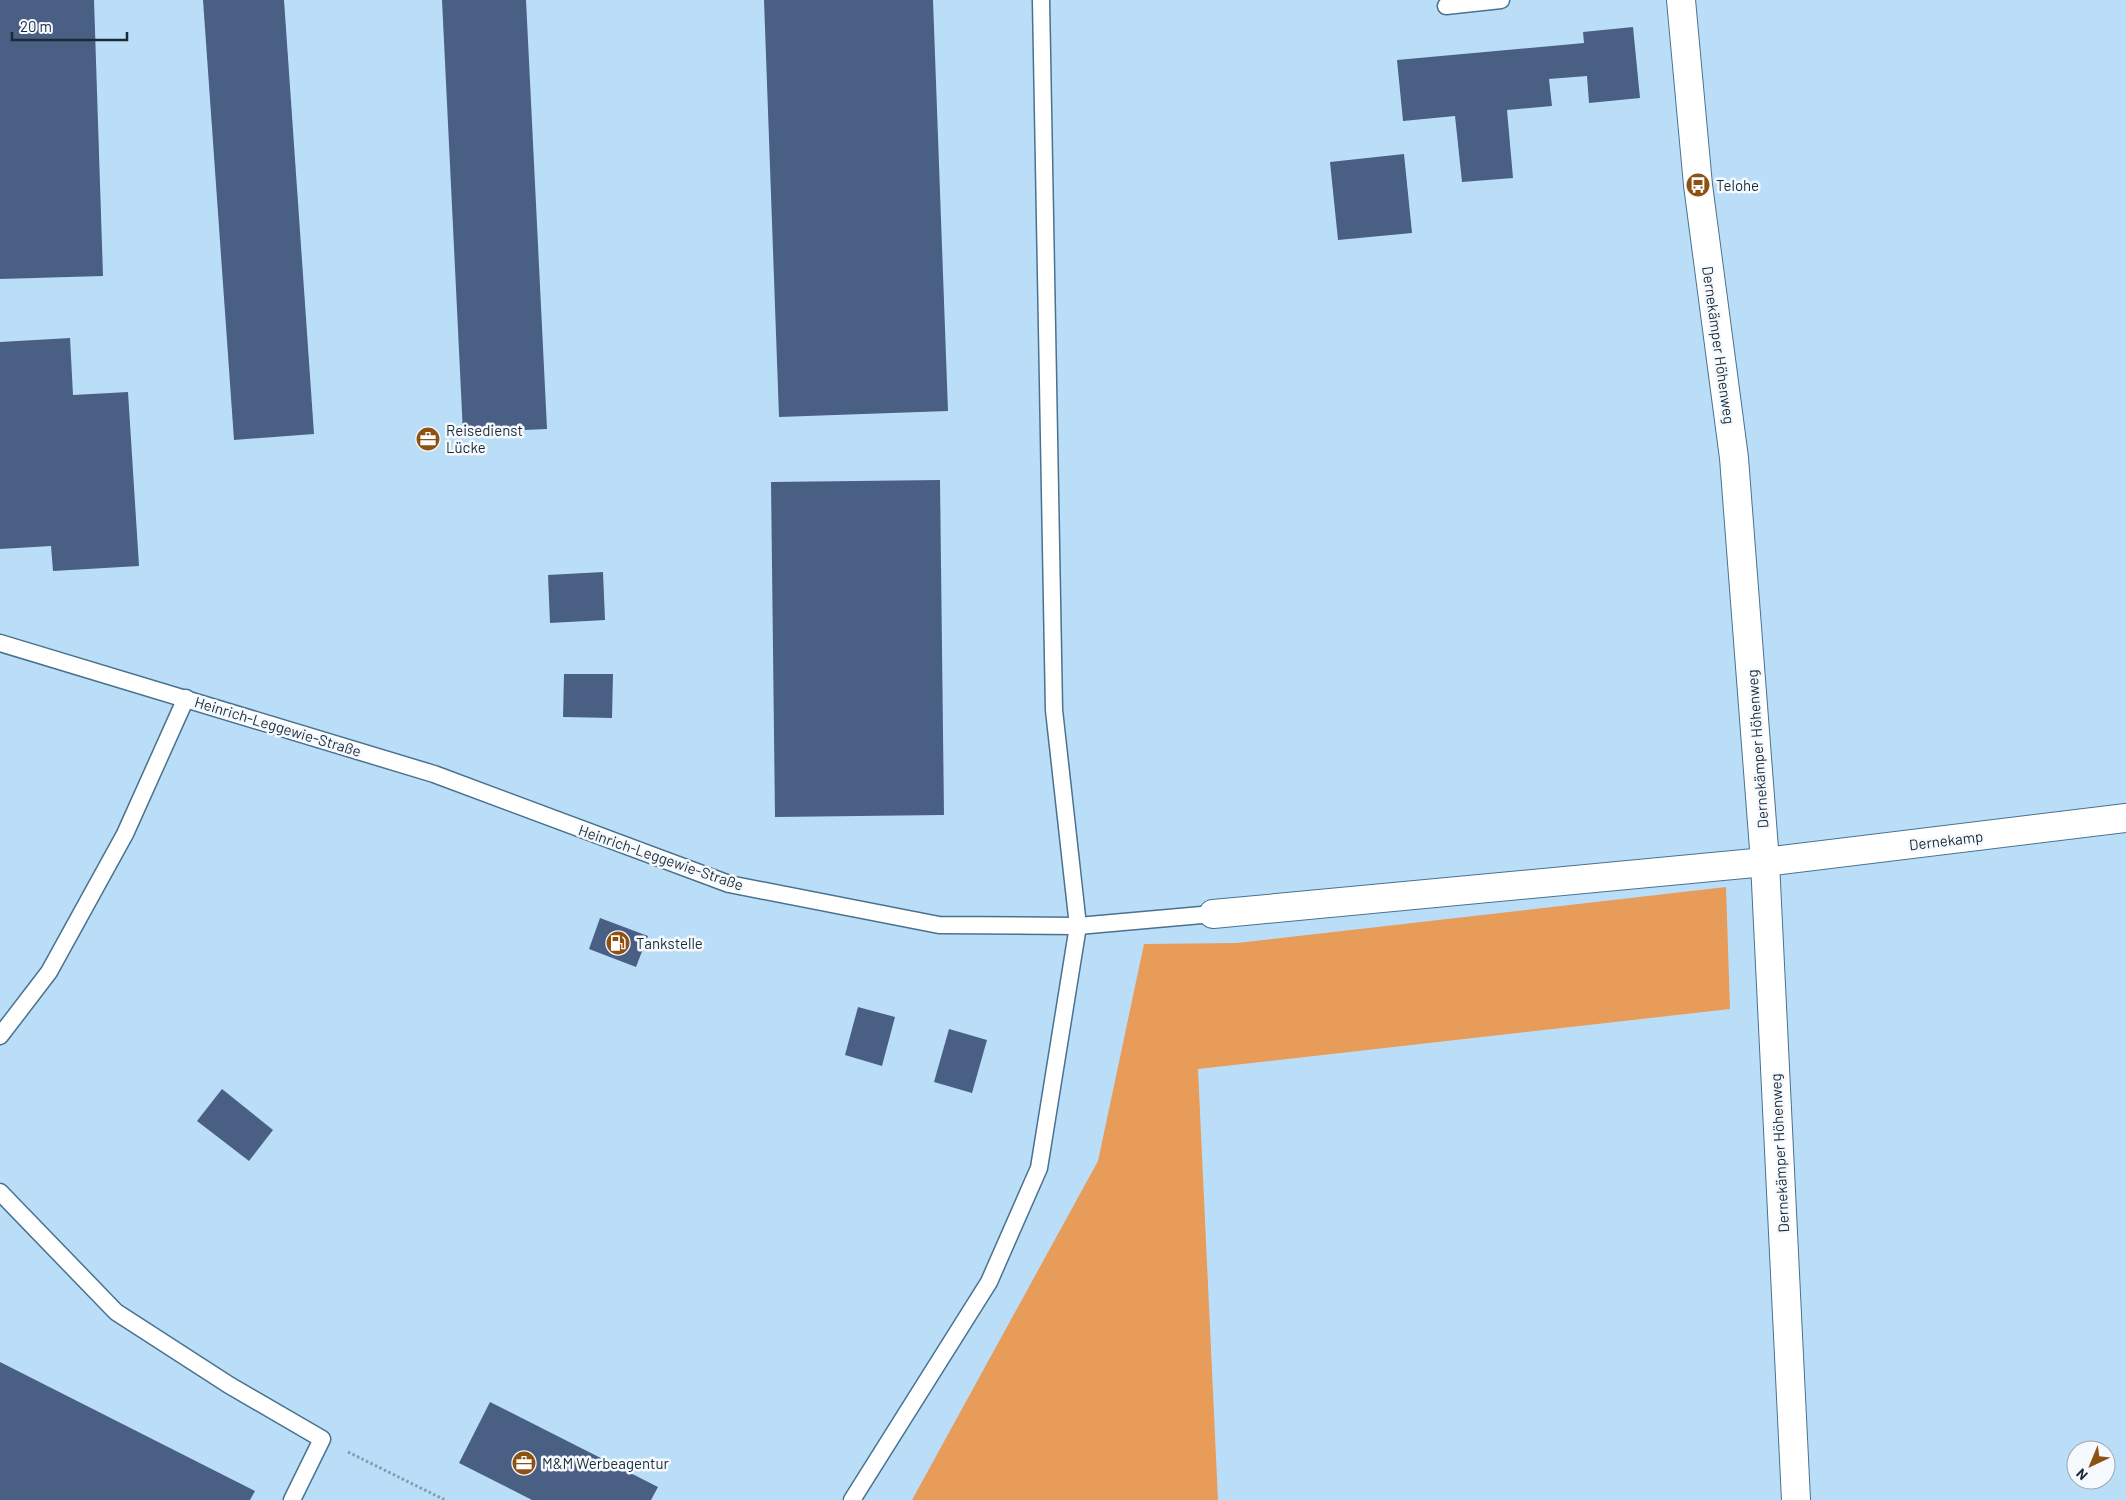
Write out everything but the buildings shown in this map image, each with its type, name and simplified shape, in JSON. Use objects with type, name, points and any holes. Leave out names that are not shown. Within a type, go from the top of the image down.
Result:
[{"type":"street","name":"Dernekämper Höhenweg","points":[[1681,0],[1698,185],[1734,458],[1765,862],[1796,1500]]},
{"type":"street","name":"Dernekamp","points":[[1213,914],[1765,862],[2126,818]]},
{"type":"lane","points":[[852,1500],[989,1282],[1039,1168],[1078,926],[1054,710],[1041,0]]},
{"type":"lane","points":[[1446,6],[1500,0]]},
{"type":"lane","name":"Heinrich-Leggewie-Straße","points":[[0,642],[434,774],[729,884],[939,925],[1078,926],[1213,914]]},
{"type":"lane","name":"Heinrich-Leggewie-Straße","points":[[0,1036],[49,972],[125,834],[186,698]]},
{"type":"lane","points":[[0,1192],[116,1312],[229,1385],[322,1439],[292,1500]]},
{"type":"path","points":[[322,1439],[446,1500]]},
{"type":"shaded area","points":[[1726,887],[1730,1009],[1198,1069],[1218,1500],[912,1500],[1098,1161],[1144,944],[1237,943]]},
{"type":"place","name":"Telohe","points":[[1698,185]]},
{"type":"place","name":"Reisedienst Lücke","points":[[428,439]]},
{"type":"place","name":"Tankstelle","points":[[618,943]]},
{"type":"place","name":"M&M Werbeagentur","points":[[524,1463]]}]
